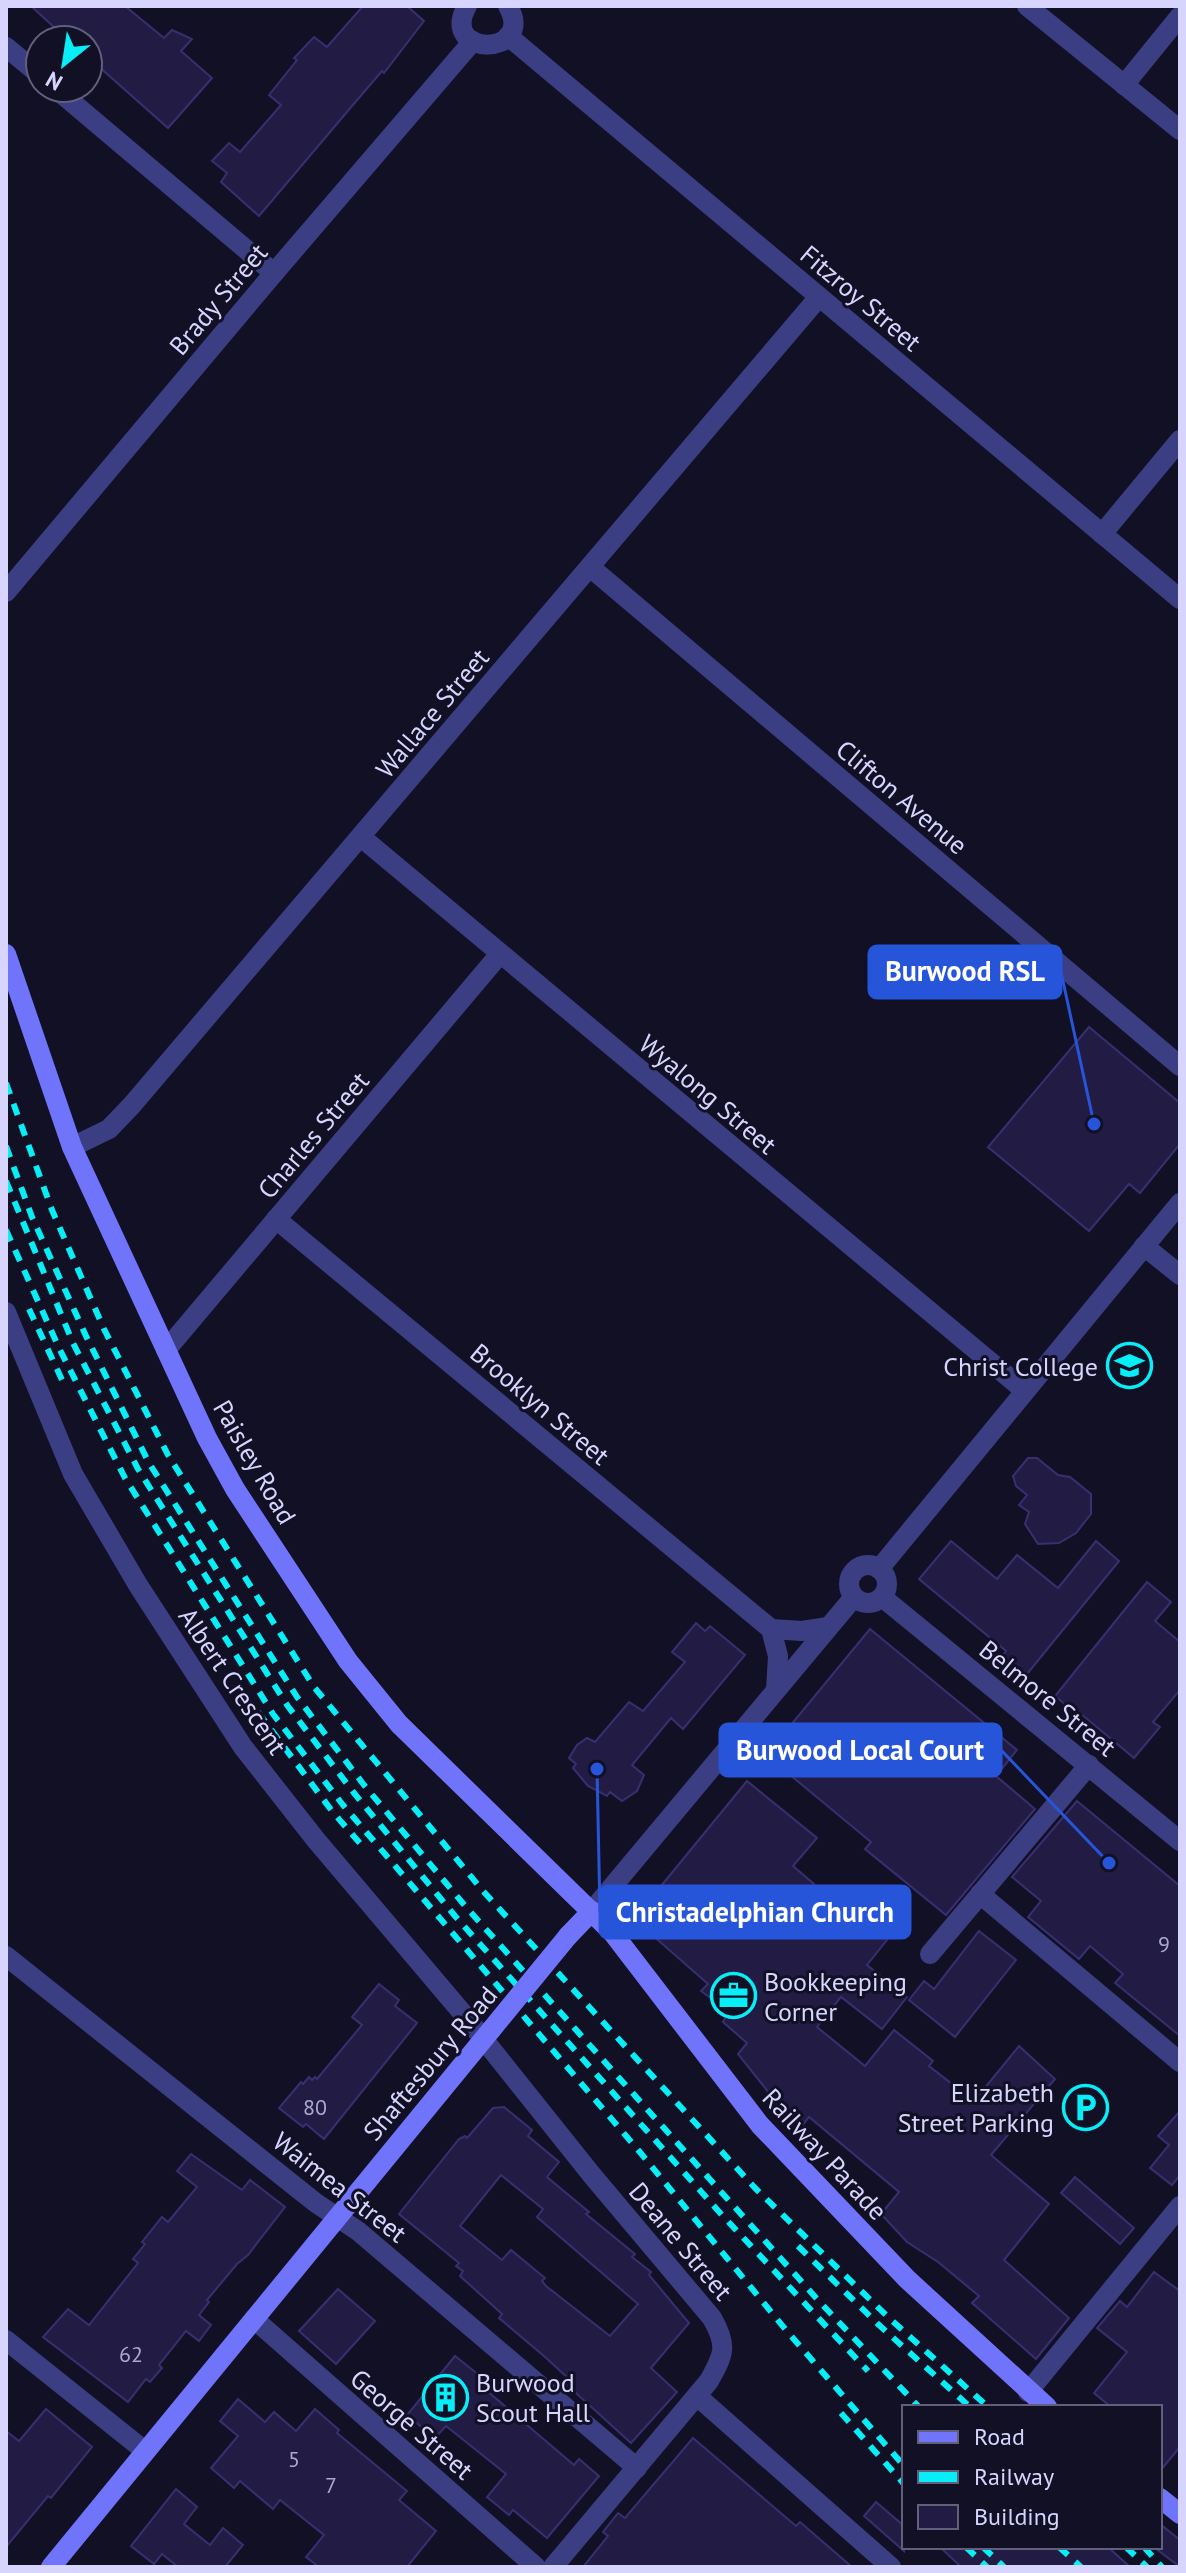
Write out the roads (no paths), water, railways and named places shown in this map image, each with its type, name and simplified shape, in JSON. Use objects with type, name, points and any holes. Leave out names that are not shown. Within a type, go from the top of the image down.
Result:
[{"type":"main road","name":"Paisley Road","points":[[6,954],[72,1147],[207,1438],[235,1489],[348,1661],[399,1724],[592,1911]]},
{"type":"main road","name":"Shaftesbury Road","points":[[51,2567],[487,2034],[592,1911]]},
{"type":"main road","name":"Railway Parade","points":[[592,1911],[612,1932],[760,2125],[907,2279],[1044,2405]]},
{"type":"main road","points":[[1162,2500],[1180,2514]]},
{"type":"street","points":[[467,6],[462,19],[463,28],[473,41],[487,46],[495,45],[508,36],[513,19],[508,6]]},
{"type":"street","points":[[1027,6],[1180,130]]},
{"type":"street","points":[[1124,85],[1180,16]]},
{"type":"street","name":"Fitzroy Street","points":[[508,36],[1180,599]]},
{"type":"street","name":"Brady Street","points":[[6,592],[473,41]]},
{"type":"street","points":[[6,47],[24,62]]},
{"type":"street","points":[[74,104],[274,273]]},
{"type":"street","name":"Wallace Street","points":[[72,1147],[109,1129],[132,1105],[819,297]]},
{"type":"street","points":[[1102,534],[1180,440]]},
{"type":"street","name":"Clifton Avenue","points":[[590,567],[1180,1066]]},
{"type":"street","name":"Wyalong Street","points":[[361,837],[1024,1390]]},
{"type":"street","name":"Charles Street","points":[[166,1350],[499,955]]},
{"type":"street","points":[[879,1569],[1180,1203]]},
{"type":"street","name":"Brooklyn Street","points":[[276,1219],[771,1629]]},
{"type":"street","points":[[1144,1246],[1180,1275]]},
{"type":"street","name":"Albert Crescent","points":[[6,1312],[73,1474],[138,1585],[234,1735],[316,1840],[487,2034]]},
{"type":"street","points":[[864,1566],[879,1569],[887,1585],[882,1597],[870,1603],[854,1597],[850,1582],[854,1572],[864,1566]]},
{"type":"street","name":"Shaftesbury Road","points":[[592,1911],[854,1597]]},
{"type":"street","name":"Belmore Street","points":[[882,1597],[1180,1841]]},
{"type":"street","points":[[776,1690],[778,1656],[771,1629],[802,1631],[828,1627]]},
{"type":"street","points":[[930,1954],[1089,1765]]},
{"type":"street","points":[[980,1894],[1180,2062]]},
{"type":"street","name":"Waimea Street","points":[[6,1956],[316,2203],[370,2241],[637,2468]]},
{"type":"street","name":"Deane Street","points":[[487,2034],[591,2174],[712,2318],[722,2337],[724,2349],[709,2381],[697,2396]]},
{"type":"street","points":[[1028,2392],[1180,2206]]},
{"type":"street","name":"George Street","points":[[254,2319],[536,2567]]},
{"type":"street","points":[[6,2340],[145,2451]]},
{"type":"street","points":[[553,2567],[697,2396],[891,2567]]},
{"type":"railway","points":[[6,1083],[52,1210],[104,1329],[168,1455],[314,1687],[483,1891],[755,2188],[888,2317],[986,2405]]},
{"type":"railway","points":[[6,1146],[32,1217],[149,1463],[297,1697],[364,1785],[466,1907],[818,2300],[917,2405]]},
{"type":"railway","points":[[6,1181],[73,1343],[138,1469],[287,1705],[455,1916],[722,2215],[868,2371]]},
{"type":"railway","points":[[6,1230],[59,1348],[125,1478],[273,1714],[343,1805],[902,2464]]},
{"type":"railway","points":[[29,1309],[63,1382]]},
{"type":"railway","points":[[258,1712],[332,1811],[364,1848]]},
{"type":"railway","points":[[798,2246],[968,2405]]},
{"type":"railway","points":[[841,2413],[902,2482]]},
{"type":"railway","points":[[968,2549],[987,2567]]},
{"type":"railway","points":[[985,2549],[1004,2567]]},
{"type":"railway","points":[[1061,2549],[1081,2567]]},
{"type":"railway","points":[[1128,2549],[1147,2567]]},
{"type":"railway","points":[[1146,2549],[1162,2567]]},
{"type":"place","name":"Burwood RSL","points":[[1094,1124]]},
{"type":"place","name":"Christ College","points":[[1129,1366]]},
{"type":"place","name":"Christadelphian Church","points":[[597,1769]]},
{"type":"place","name":"Burwood Local Court","points":[[1109,1863]]},
{"type":"place","name":"Bookkeeping Corner","points":[[733,1996]]},
{"type":"place","name":"Elizabeth Street Parking","points":[[1085,2107]]},
{"type":"place","name":"Burwood Scout Hall","points":[[445,2397]]}]
